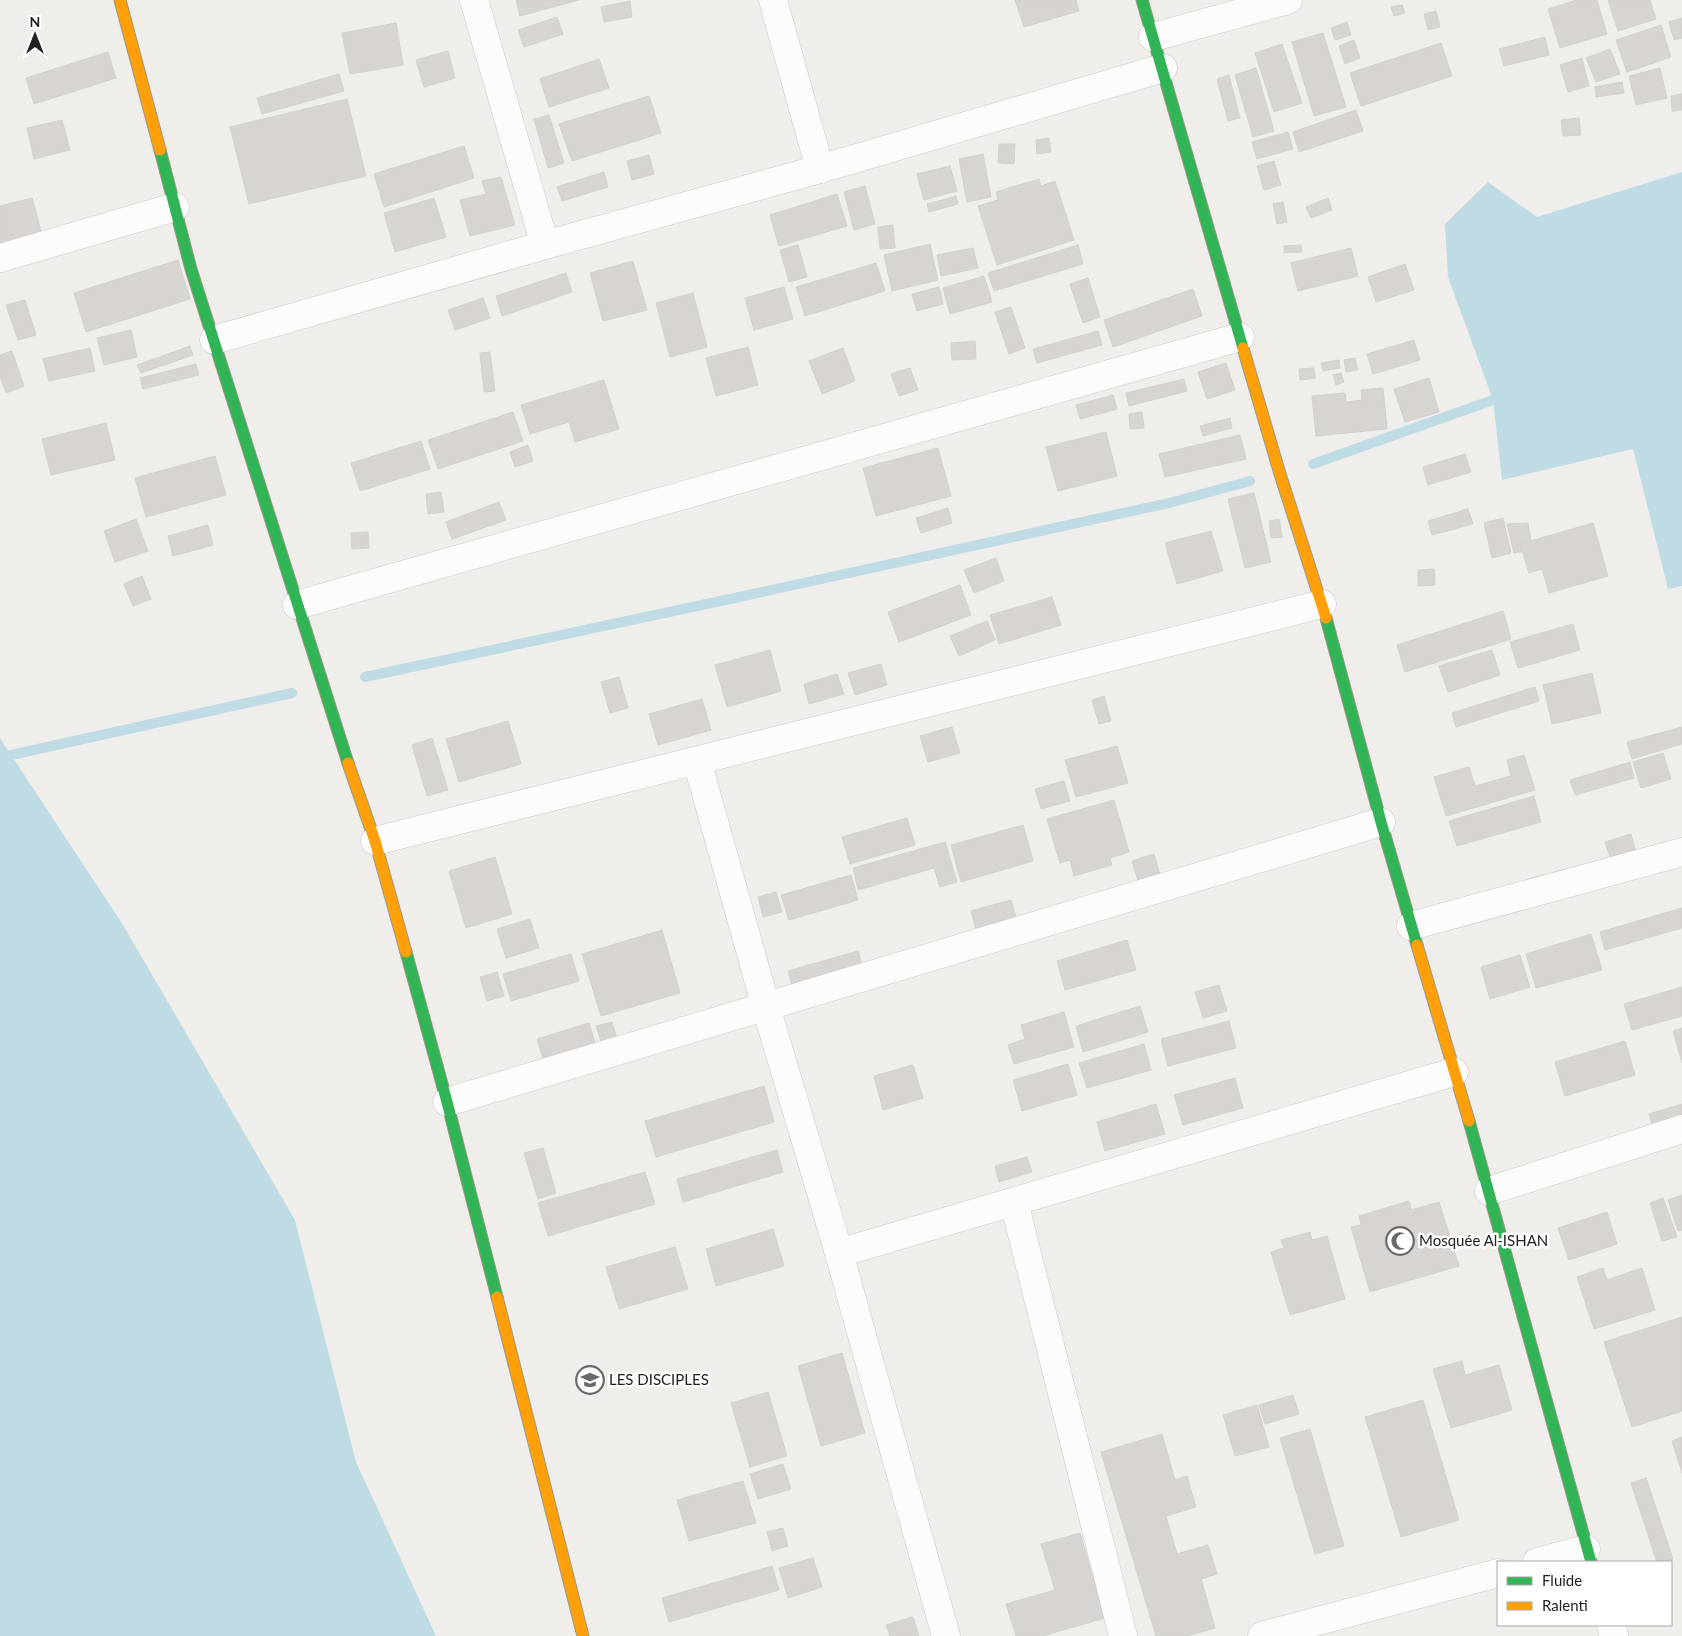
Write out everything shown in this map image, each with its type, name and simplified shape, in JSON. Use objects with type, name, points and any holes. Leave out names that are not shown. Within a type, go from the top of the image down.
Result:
[{"type":"street","points":[[120,0],[191,269],[361,804],[375,841],[447,1102],[583,1636]]},
{"type":"street","points":[[474,0],[545,245]]},
{"type":"street","points":[[773,0],[820,169]]},
{"type":"street","points":[[1142,0],[1280,474],[1322,604],[1381,822],[1489,1191],[1588,1556],[1546,1561]]},
{"type":"street","points":[[1153,37],[1288,0]]},
{"type":"street","points":[[214,340],[545,245],[820,169],[1163,68]]},
{"type":"street","points":[[0,258],[175,207]]},
{"type":"street","points":[[297,605],[1240,337]]},
{"type":"street","points":[[375,841],[1322,604]]},
{"type":"street","points":[[697,761],[766,1007],[839,1253],[946,1636]]},
{"type":"street","points":[[447,1102],[1381,822]]},
{"type":"street","points":[[1412,926],[1682,852]]},
{"type":"street","points":[[839,1253],[1454,1072]]},
{"type":"street","points":[[1489,1191],[1682,1129]]},
{"type":"street","points":[[1014,1202],[1123,1636]]},
{"type":"street","points":[[1262,1636],[1497,1573]]},
{"type":"water","points":[[1682,172],[1682,586],[1668,589],[1633,449],[1502,480],[1493,400],[1448,277],[1445,224],[1488,182],[1537,217]]},
{"type":"water","points":[[0,738],[123,925],[295,1220],[356,1462],[436,1636],[0,1636]]},
{"type":"building","points":[[516,0],[579,0],[520,16]]},
{"type":"building","points":[[1015,0],[1076,0],[1079,11],[1024,27]]},
{"type":"building","points":[[1577,0],[1597,0],[1607,34],[1560,48],[1548,9]]},
{"type":"building","points":[[1608,0],[1650,0],[1656,19],[1618,31]]},
{"type":"building","points":[[630,1],[632,17],[604,22],[601,7]]},
{"type":"building","points":[[1402,5],[1405,13],[1394,16],[1391,7]]},
{"type":"building","points":[[1436,11],[1440,27],[1428,30],[1424,14]]},
{"type":"building","points":[[557,17],[563,34],[524,47],[518,30]]},
{"type":"building","points":[[1682,18],[1682,38],[1674,40],[1669,22]]},
{"type":"building","points":[[1347,22],[1351,35],[1335,40],[1331,28]]},
{"type":"building","points":[[396,23],[403,65],[350,74],[342,33]]},
{"type":"building","points":[[1661,25],[1671,57],[1627,72],[1616,40]]},
{"type":"building","points":[[1323,33],[1346,107],[1314,116],[1292,42]]},
{"type":"building","points":[[1545,37],[1549,55],[1504,66],[1499,49]]},
{"type":"building","points":[[1354,40],[1360,58],[1345,64],[1339,46]]},
{"type":"building","points":[[1441,43],[1452,76],[1361,106],[1350,73]]},
{"type":"building","points":[[1282,44],[1302,103],[1274,112],[1255,53]]},
{"type":"building","points":[[1610,49],[1620,74],[1596,82],[1586,58]]},
{"type":"building","points":[[448,51],[455,78],[424,87],[416,60]]},
{"type":"building","points":[[108,52],[116,78],[34,104],[26,78]]},
{"type":"building","points":[[1582,58],[1589,86],[1568,92],[1560,65]]},
{"type":"building","points":[[599,59],[609,88],[549,107],[540,79]]},
{"type":"building","points":[[1256,68],[1274,131],[1253,137],[1235,75]]},
{"type":"building","points":[[1660,68],[1667,98],[1636,105],[1629,76]]},
{"type":"building","points":[[339,74],[344,91],[262,114],[257,98]]},
{"type":"building","points":[[1229,75],[1240,118],[1228,121],[1217,79]]},
{"type":"building","points":[[1622,82],[1624,93],[1596,97],[1595,87]]},
{"type":"building","points":[[1682,94],[1682,110],[1672,111],[1671,96]]},
{"type":"building","points":[[649,96],[661,133],[572,161],[559,124]]},
{"type":"building","points":[[347,99],[366,176],[249,204],[230,127]]},
{"type":"building","points":[[1356,110],[1363,131],[1299,152],[1293,132]]},
{"type":"building","points":[[549,115],[564,163],[548,168],[534,119]]},
{"type":"building","points":[[1579,118],[1581,135],[1563,136],[1561,120]]},
{"type":"building","points":[[62,120],[70,150],[34,159],[27,128]]},
{"type":"building","points":[[1288,132],[1293,149],[1257,159],[1252,142]]},
{"type":"building","points":[[1049,138],[1051,152],[1037,154],[1036,140]]},
{"type":"building","points":[[999,144],[1015,144],[1014,164],[998,163]]},
{"type":"building","points":[[464,146],[474,178],[384,207],[374,174]]},
{"type":"building","points":[[983,154],[991,197],[967,202],[959,159]]},
{"type":"building","points":[[649,155],[654,174],[632,180],[627,161]]},
{"type":"building","points":[[1274,161],[1281,185],[1264,190],[1257,166]]},
{"type":"building","points":[[950,166],[957,191],[924,200],[917,174]]},
{"type":"building","points":[[604,172],[608,187],[562,201],[557,187]]},
{"type":"building","points":[[501,177],[515,225],[470,236],[460,200],[486,194],[482,181]]},
{"type":"building","points":[[1039,179],[1041,186],[1055,181],[1074,240],[997,265],[978,206],[998,200],[996,192]]},
{"type":"building","points":[[865,186],[875,224],[854,230],[844,192]]},
{"type":"building","points":[[837,194],[847,226],[779,246],[770,215]]},
{"type":"building","points":[[956,196],[958,204],[929,212],[927,204]]},
{"type":"building","points":[[32,198],[42,235],[0,246],[0,206]]},
{"type":"building","points":[[434,198],[446,237],[395,252],[384,213]]},
{"type":"building","points":[[1328,198],[1332,210],[1311,218],[1306,207]]},
{"type":"building","points":[[1283,202],[1287,222],[1277,224],[1273,204]]},
{"type":"building","points":[[893,225],[895,248],[880,249],[878,227]]},
{"type":"building","points":[[930,244],[938,280],[892,291],[884,255]]},
{"type":"building","points":[[798,245],[807,277],[789,282],[780,250]]},
{"type":"building","points":[[1078,245],[1083,264],[994,291],[988,273]]},
{"type":"building","points":[[1301,245],[1302,252],[1284,253],[1284,246]]},
{"type":"building","points":[[973,248],[978,268],[941,276],[937,255]]},
{"type":"building","points":[[1351,248],[1358,276],[1298,291],[1291,263]]},
{"type":"building","points":[[178,260],[190,299],[86,332],[74,293]]},
{"type":"building","points":[[633,261],[647,310],[603,321],[590,273]]},
{"type":"building","points":[[876,263],[885,291],[805,316],[796,287]]},
{"type":"building","points":[[1405,264],[1414,290],[1376,302],[1368,277]]},
{"type":"building","points":[[566,273],[572,292],[502,316],[496,296]]},
{"type":"building","points":[[984,276],[992,302],[950,314],[943,288]]},
{"type":"building","points":[[1088,278],[1100,317],[1083,323],[1070,284]]},
{"type":"building","points":[[784,287],[793,319],[754,330],[745,298]]},
{"type":"building","points":[[939,287],[943,304],[917,311],[912,294]]},
{"type":"building","points":[[1193,289],[1202,316],[1113,347],[1104,320]]},
{"type":"building","points":[[693,293],[707,347],[670,357],[656,303]]},
{"type":"building","points":[[483,298],[490,318],[455,330],[448,310]]},
{"type":"building","points":[[25,300],[36,335],[18,340],[6,305]]},
{"type":"building","points":[[1011,307],[1025,348],[1009,354],[995,312]]},
{"type":"building","points":[[131,330],[137,357],[104,365],[97,338]]},
{"type":"building","points":[[1098,331],[1102,345],[1037,363],[1033,349]]},
{"type":"building","points":[[1414,340],[1420,360],[1373,374],[1367,354]]},
{"type":"building","points":[[975,341],[976,359],[952,360],[951,343]]},
{"type":"building","points":[[190,346],[193,355],[141,373],[137,365]]},
{"type":"building","points":[[748,347],[758,385],[716,396],[706,358]]},
{"type":"building","points":[[90,348],[95,371],[49,381],[43,359]]},
{"type":"building","points":[[843,348],[855,381],[822,394],[809,361]]},
{"type":"building","points":[[12,351],[24,386],[6,393],[0,376],[0,355]]},
{"type":"building","points":[[490,352],[495,391],[484,392],[480,353]]},
{"type":"building","points":[[1355,358],[1358,370],[1346,372],[1344,360]]},
{"type":"building","points":[[1339,360],[1340,368],[1323,371],[1321,363]]},
{"type":"building","points":[[1226,363],[1235,390],[1207,399],[1198,372]]},
{"type":"building","points":[[196,364],[199,375],[143,389],[140,378]]},
{"type":"building","points":[[910,368],[918,390],[899,396],[891,374]]},
{"type":"building","points":[[1314,368],[1315,378],[1300,380],[1299,369]]},
{"type":"building","points":[[1341,373],[1344,382],[1336,385],[1333,375]]},
{"type":"building","points":[[1429,378],[1439,412],[1405,422],[1394,389]]},
{"type":"building","points":[[1184,379],[1187,391],[1129,406],[1126,393]]},
{"type":"building","points":[[604,380],[619,429],[575,442],[569,422],[530,434],[521,405]]},
{"type":"building","points":[[1383,388],[1387,429],[1316,436],[1312,396],[1345,393],[1346,402],[1362,400],[1361,390]]},
{"type":"building","points":[[1113,395],[1117,409],[1080,419],[1076,405]]},
{"type":"building","points":[[513,412],[523,441],[438,469],[428,440]]},
{"type":"building","points":[[1142,412],[1144,428],[1130,429],[1129,414]]},
{"type":"building","points":[[1230,418],[1232,428],[1203,436],[1200,426]]},
{"type":"building","points":[[106,423],[115,460],[51,475],[42,439]]},
{"type":"building","points":[[1106,432],[1117,476],[1058,491],[1046,447]]},
{"type":"building","points":[[1240,435],[1246,459],[1165,477],[1159,454]]},
{"type":"building","points":[[421,441],[430,469],[360,491],[351,463]]},
{"type":"building","points":[[528,445],[533,461],[515,467],[510,452]]},
{"type":"building","points":[[938,448],[951,496],[876,516],[863,468]]},
{"type":"building","points":[[1465,454],[1471,472],[1428,485],[1423,467]]},
{"type":"building","points":[[215,456],[226,495],[146,517],[135,478]]},
{"type":"building","points":[[441,492],[444,512],[428,514],[426,494]]},
{"type":"building","points":[[1254,493],[1271,562],[1245,568],[1228,499]]},
{"type":"building","points":[[499,502],[506,520],[452,539],[446,522]]},
{"type":"building","points":[[948,508],[952,523],[921,533],[916,518]]},
{"type":"building","points":[[1468,509],[1473,524],[1432,535],[1428,521]]},
{"type":"building","points":[[1503,518],[1511,553],[1492,558],[1484,523]]},
{"type":"building","points":[[136,519],[148,551],[115,562],[104,531]]},
{"type":"building","points":[[1279,519],[1282,537],[1271,538],[1269,521]]},
{"type":"building","points":[[1528,523],[1532,550],[1514,553],[1507,524]]},
{"type":"building","points":[[1593,523],[1608,576],[1549,593],[1542,569],[1529,573],[1520,544]]},
{"type":"building","points":[[208,525],[213,545],[173,556],[168,536]]},
{"type":"building","points":[[1211,531],[1223,571],[1177,584],[1165,543]]},
{"type":"building","points":[[368,532],[369,548],[352,549],[351,533]]},
{"type":"building","points":[[996,558],[1004,581],[974,593],[964,570]]},
{"type":"building","points":[[1434,569],[1435,585],[1418,586],[1418,570]]},
{"type":"building","points":[[142,576],[151,599],[133,606],[124,584]]},
{"type":"building","points":[[960,585],[971,615],[899,642],[888,612]]},
{"type":"building","points":[[1052,597],[1061,625],[999,644],[990,615]]},
{"type":"building","points":[[1503,611],[1511,639],[1405,672],[1397,645]]},
{"type":"building","points":[[987,621],[995,640],[959,656],[950,636]]},
{"type":"building","points":[[1573,624],[1580,650],[1518,668],[1510,642]]},
{"type":"building","points":[[770,650],[781,691],[727,707],[715,665]]},
{"type":"building","points":[[1492,650],[1500,675],[1448,692],[1439,666]]},
{"type":"building","points":[[881,664],[887,685],[855,695],[848,673]]},
{"type":"building","points":[[1592,673],[1601,713],[1552,724],[1543,685]]},
{"type":"building","points":[[837,674],[844,694],[809,704],[804,684]]},
{"type":"building","points":[[619,677],[628,708],[610,713],[601,682]]},
{"type":"building","points":[[1535,687],[1539,701],[1456,727],[1452,713]]},
{"type":"building","points":[[1104,696],[1111,721],[1099,724],[1092,700]]},
{"type":"building","points":[[702,699],[711,730],[658,745],[649,714]]},
{"type":"building","points":[[508,721],[521,764],[459,782],[446,739]]},
{"type":"building","points":[[952,727],[960,753],[928,762],[920,736]]},
{"type":"building","points":[[1682,727],[1682,744],[1632,759],[1627,742]]},
{"type":"building","points":[[432,738],[448,790],[427,796],[412,745]]},
{"type":"building","points":[[1117,746],[1128,783],[1076,797],[1065,760]]},
{"type":"building","points":[[1663,753],[1671,779],[1641,788],[1633,762]]},
{"type":"building","points":[[1524,755],[1535,790],[1446,816],[1434,777],[1469,767],[1475,786],[1511,776],[1507,760]]},
{"type":"building","points":[[1630,762],[1634,778],[1575,795],[1570,780]]},
{"type":"building","points":[[1064,781],[1070,801],[1041,809],[1035,789]]},
{"type":"building","points":[[1534,796],[1541,822],[1457,846],[1449,821]]},
{"type":"building","points":[[1114,800],[1129,852],[1110,858],[1112,865],[1074,876],[1070,860],[1060,863],[1047,819]]},
{"type":"building","points":[[907,818],[915,845],[850,864],[842,837]]},
{"type":"building","points":[[1023,825],[1033,861],[961,882],[951,845]]},
{"type":"building","points":[[1631,834],[1638,859],[1613,866],[1605,842]]},
{"type":"building","points":[[945,842],[957,882],[940,887],[934,868],[858,890],[853,868]]},
{"type":"building","points":[[1154,854],[1165,892],[1143,898],[1132,861]]},
{"type":"building","points":[[495,857],[512,914],[466,928],[449,871]]},
{"type":"building","points":[[851,875],[858,900],[789,920],[781,895]]},
{"type":"building","points":[[776,892],[782,912],[763,917],[758,897]]},
{"type":"building","points":[[1011,900],[1020,931],[980,943],[971,911]]},
{"type":"building","points":[[1682,908],[1682,928],[1605,950],[1600,932]]},
{"type":"building","points":[[530,919],[539,948],[506,958],[497,929]]},
{"type":"building","points":[[662,930],[680,993],[601,1016],[582,954]]},
{"type":"building","points":[[1591,934],[1602,970],[1536,988],[1526,954]]},
{"type":"building","points":[[1127,940],[1136,970],[1065,990],[1057,961]]},
{"type":"building","points":[[858,951],[864,972],[794,993],[788,971]]},
{"type":"building","points":[[571,954],[579,981],[511,1001],[503,974]]},
{"type":"building","points":[[1520,955],[1530,987],[1490,999],[1481,967]]},
{"type":"building","points":[[497,972],[504,996],[487,1001],[480,977]]},
{"type":"building","points":[[1219,985],[1227,1011],[1203,1018],[1195,992]]},
{"type":"building","points":[[1682,987],[1682,1016],[1632,1030],[1624,1004]]},
{"type":"building","points":[[1140,1006],[1148,1032],[1083,1052],[1076,1026]]},
{"type":"building","points":[[1064,1012],[1074,1047],[1014,1064],[1008,1045],[1025,1039],[1021,1025]]},
{"type":"building","points":[[1229,1021],[1236,1048],[1168,1066],[1161,1039]]},
{"type":"building","points":[[612,1022],[617,1039],[605,1053],[596,1026]]},
{"type":"building","points":[[589,1023],[598,1053],[546,1069],[537,1039]]},
{"type":"building","points":[[1682,1028],[1682,1063],[1673,1031]]},
{"type":"building","points":[[1625,1041],[1635,1075],[1565,1096],[1555,1062]]},
{"type":"building","points":[[1144,1044],[1151,1070],[1087,1088],[1079,1063]]},
{"type":"building","points":[[1068,1064],[1077,1095],[1022,1111],[1013,1080]]},
{"type":"building","points":[[913,1065],[923,1098],[883,1110],[874,1076]]},
{"type":"building","points":[[1235,1078],[1243,1108],[1183,1125],[1174,1095]]},
{"type":"building","points":[[764,1086],[774,1122],[656,1157],[645,1121]]},
{"type":"building","points":[[1156,1104],[1165,1134],[1105,1151],[1097,1122]]},
{"type":"building","points":[[1682,1104],[1682,1133],[1657,1141],[1649,1114]]},
{"type":"building","points":[[543,1148],[556,1193],[538,1199],[524,1153]]},
{"type":"building","points":[[777,1150],[783,1172],[683,1202],[677,1179]]},
{"type":"building","points":[[1027,1157],[1032,1172],[999,1182],[995,1166]]},
{"type":"building","points":[[645,1172],[655,1204],[548,1236],[538,1203]]},
{"type":"building","points":[[1682,1195],[1682,1230],[1678,1231],[1668,1200]]},
{"type":"building","points":[[1663,1198],[1677,1237],[1662,1241],[1650,1203]]},
{"type":"building","points":[[1409,1201],[1411,1210],[1439,1202],[1459,1266],[1370,1292],[1351,1227],[1361,1225],[1359,1216]]},
{"type":"building","points":[[1607,1212],[1617,1244],[1569,1260],[1558,1228]]},
{"type":"building","points":[[773,1229],[784,1266],[716,1286],[706,1249]]},
{"type":"building","points":[[1310,1232],[1312,1240],[1327,1236],[1345,1299],[1290,1315],[1271,1252],[1284,1248],[1281,1240]]},
{"type":"building","points":[[675,1247],[688,1289],[619,1309],[606,1267]]},
{"type":"building","points":[[1603,1268],[1607,1280],[1642,1268],[1655,1310],[1594,1329],[1577,1277]]},
{"type":"building","points":[[1682,1317],[1682,1411],[1632,1427],[1604,1342]]},
{"type":"building","points":[[842,1353],[865,1433],[821,1446],[798,1366]]},
{"type":"building","points":[[1462,1361],[1465,1375],[1499,1365],[1512,1410],[1451,1428],[1433,1369]]},
{"type":"building","points":[[768,1392],[787,1456],[750,1467],[731,1403]]},
{"type":"building","points":[[1293,1395],[1299,1414],[1265,1424],[1259,1405]]},
{"type":"building","points":[[1423,1400],[1459,1520],[1401,1537],[1365,1417]]},
{"type":"building","points":[[1257,1405],[1269,1447],[1235,1456],[1223,1415]]},
{"type":"building","points":[[1310,1429],[1344,1546],[1315,1554],[1280,1438]]},
{"type":"building","points":[[1162,1434],[1175,1480],[1187,1476],[1196,1507],[1166,1516],[1177,1554],[1208,1545],[1217,1574],[1201,1579],[1215,1628],[1187,1636],[1156,1636],[1101,1452]]},
{"type":"building","points":[[1682,1437],[1682,1473],[1672,1441]]},
{"type":"building","points":[[783,1464],[791,1489],[758,1499],[750,1474]]},
{"type":"building","points":[[1646,1478],[1673,1559],[1657,1561],[1631,1483]]},
{"type":"building","points":[[743,1481],[756,1523],[689,1541],[677,1500]]},
{"type":"building","points":[[783,1528],[788,1546],[772,1551],[767,1532]]},
{"type":"building","points":[[1080,1533],[1105,1618],[1042,1636],[1016,1636],[1006,1604],[1055,1590],[1041,1544]]},
{"type":"building","points":[[813,1558],[822,1587],[788,1598],[779,1568]]},
{"type":"building","points":[[772,1566],[779,1590],[669,1622],[662,1598]]},
{"type":"building","points":[[913,1617],[919,1636],[890,1636],[886,1625]]},
{"type":"waterway","points":[[1313,464],[1493,400]]},
{"type":"waterway","points":[[365,677],[1169,503],[1250,481]]},
{"type":"waterway","points":[[11,755],[292,693]]},
{"type":"traffic: fast","points":[[1142,0],[1243,348]]},
{"type":"traffic: fast","points":[[160,150],[191,269],[348,763]]},
{"type":"traffic: fast","points":[[1326,618],[1381,822],[1417,945]]},
{"type":"traffic: fast","points":[[406,952],[497,1297]]},
{"type":"traffic: fast","points":[[1469,1121],[1591,1561]]},
{"type":"traffic: slow","points":[[120,0],[160,150]]},
{"type":"traffic: slow","points":[[1243,348],[1280,474],[1326,618]]},
{"type":"traffic: slow","points":[[348,763],[375,841],[406,952]]},
{"type":"traffic: slow","points":[[1417,945],[1469,1121]]},
{"type":"traffic: slow","points":[[497,1297],[583,1636]]},
{"type":"place","name":"Mosquée Al-ISHAN","points":[[1400,1241]]},
{"type":"place","name":"LES DISCIPLES","points":[[590,1380]]}]
